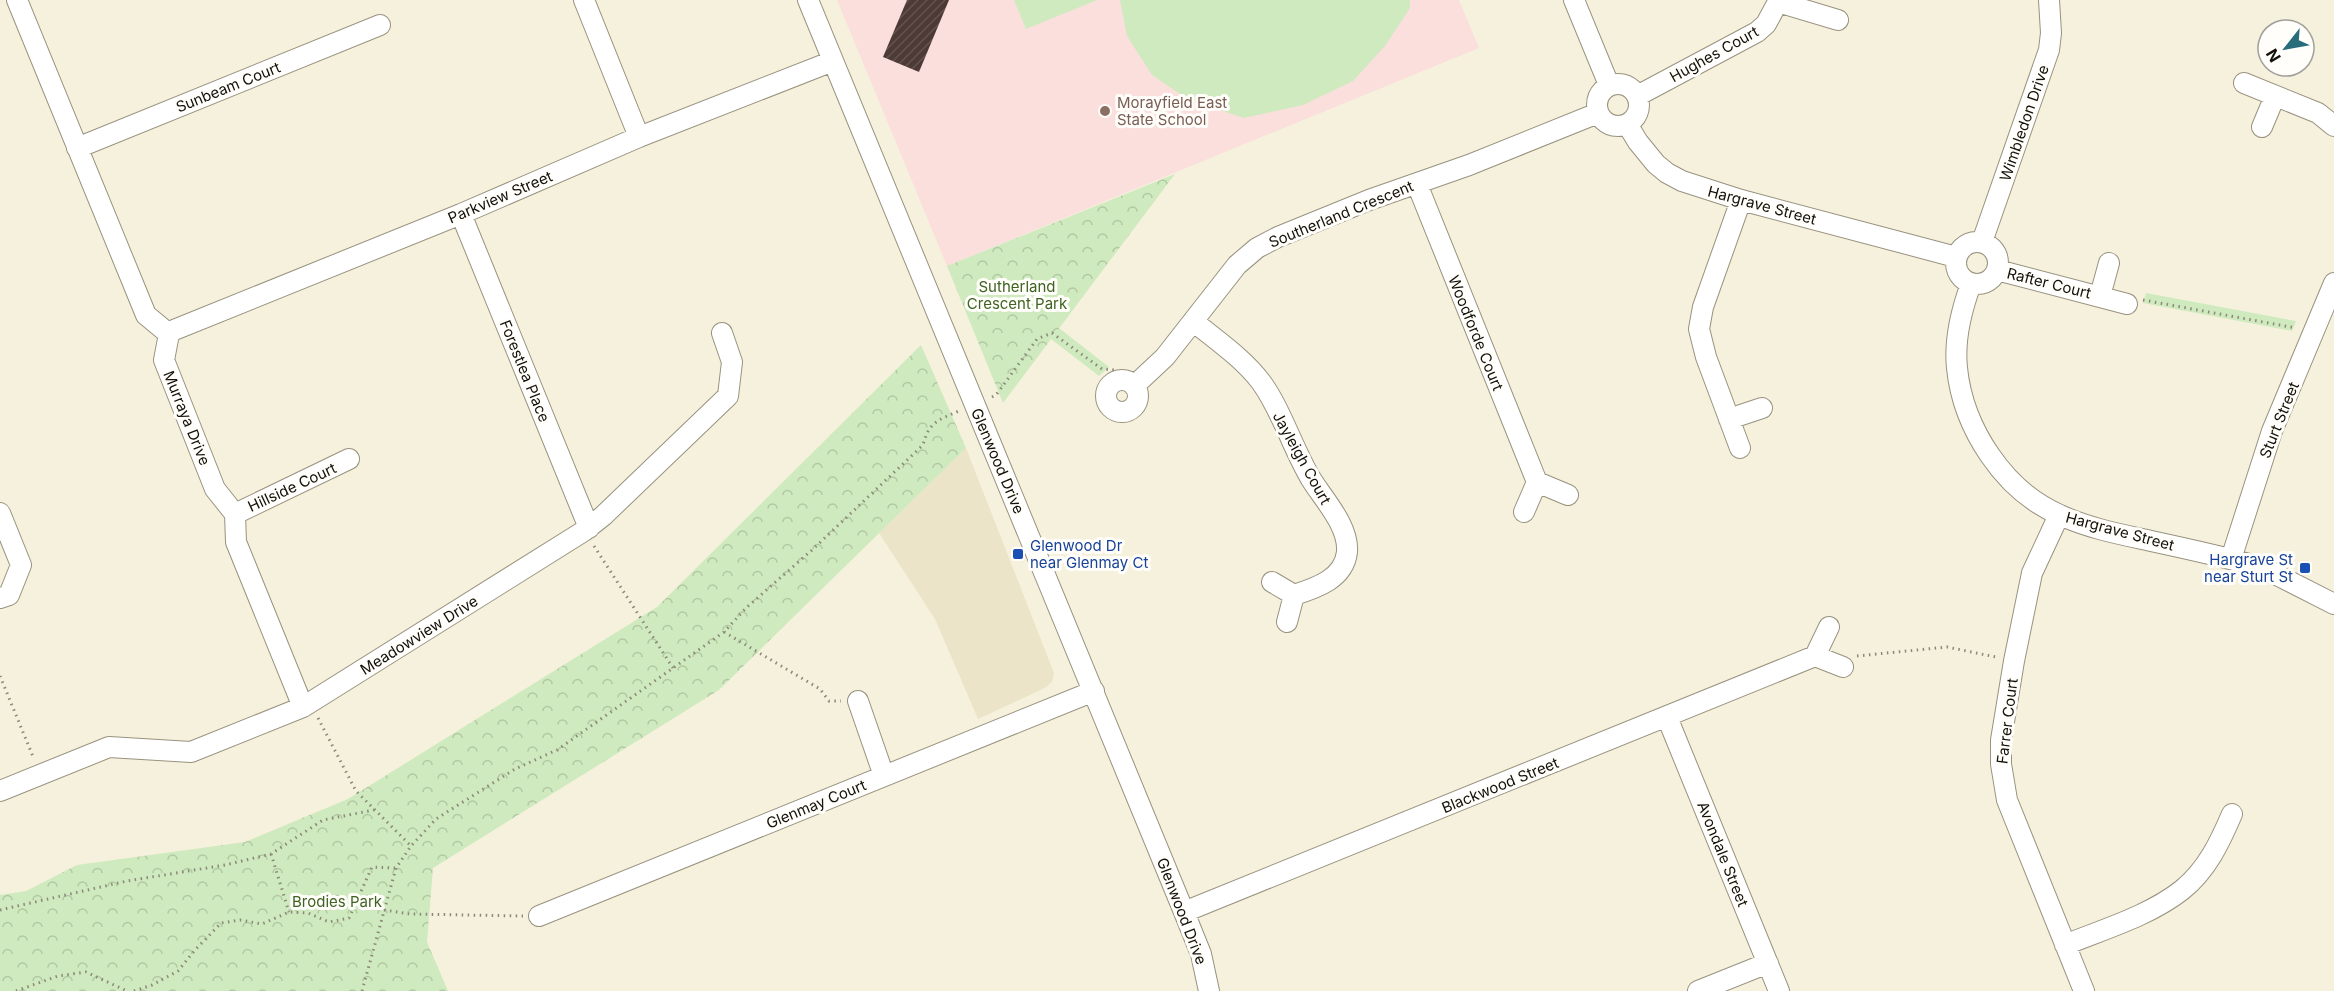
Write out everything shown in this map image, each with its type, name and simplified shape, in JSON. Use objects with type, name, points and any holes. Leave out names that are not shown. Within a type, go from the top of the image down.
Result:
[{"type":"street","points":[[17,0],[146,315],[169,334]]},
{"type":"street","points":[[584,0],[639,137]]},
{"type":"street","name":"Glenwood Drive","points":[[808,0],[1184,912],[1200,954],[1209,991]]},
{"type":"street","points":[[1575,0],[1609,85]]},
{"type":"street","name":"Wimbledon Drive","points":[[1982,242],[2049,50],[2051,33],[2049,0]]},
{"type":"street","points":[[1778,1],[1839,20]]},
{"type":"street","name":"Hughes Court","points":[[1637,96],[1756,32],[1766,24],[1778,1]]},
{"type":"street","name":"Sunbeam Court","points":[[76,148],[380,25]]},
{"type":"street","name":"Parkview Street","points":[[169,334],[461,214],[639,137],[833,61]]},
{"type":"street","points":[[2244,83],[2318,113],[2334,126]]},
{"type":"street","points":[[1609,85],[1628,86],[1637,96],[1639,109],[1627,124],[1613,126],[1602,119],[1598,113],[1599,94],[1609,85]]},
{"type":"street","points":[[2262,127],[2276,96]]},
{"type":"street","name":"Southerland Crescent","points":[[1126,383],[1165,357],[1238,265],[1257,248],[1299,229],[1598,113]]},
{"type":"street","name":"Hargrave Street","points":[[1627,124],[1646,152],[1667,173],[1698,188],[1956,257]]},
{"type":"street","name":"Woodforde Court","points":[[1417,184],[1537,482]]},
{"type":"street","points":[[1740,448],[1706,357],[1699,328],[1703,307],[1741,200]]},
{"type":"street","name":"Forestlea Place","points":[[461,214],[586,530]]},
{"type":"street","points":[[1982,242],[1994,250],[1997,256],[1995,276],[1984,284],[1971,284],[1965,281],[1957,271],[1956,257],[1964,246],[1982,242]]},
{"type":"street","name":"Rafter Court","points":[[2100,296],[2109,263]]},
{"type":"street","name":"Rafter Court","points":[[1997,270],[2127,304]]},
{"type":"street","name":"Hargrave Street","points":[[1971,284],[1959,320],[1957,343],[1957,368],[1962,393],[1969,416],[1995,461],[2011,480],[2044,507],[2059,515],[2106,531],[2231,559],[2273,573],[2334,604]]},
{"type":"street","name":"Sturt Street","points":[[2231,559],[2272,431],[2334,284]]},
{"type":"street","name":"Jayleigh Court","points":[[1193,321],[1236,355],[1261,383],[1298,455],[1344,534],[1347,553],[1338,572],[1323,585],[1294,595]]},
{"type":"street","name":"Meadowview Drive","points":[[0,791],[109,747],[191,752],[306,705],[586,530],[728,396],[732,362],[722,333]]},
{"type":"street","name":"Murraya Drive","points":[[169,334],[164,360],[215,489],[235,514]]},
{"type":"street","points":[[1729,419],[1762,408]]},
{"type":"street","name":"Hillside Court","points":[[235,514],[349,459]]},
{"type":"street","points":[[1524,512],[1537,482],[1568,495]]},
{"type":"street","points":[[0,513],[21,565],[9,594],[0,598]]},
{"type":"street","points":[[235,514],[236,542],[306,705]]},
{"type":"street","name":"Farrer Court","points":[[2059,515],[2032,573],[2014,660],[2001,740],[2002,782],[2017,826],[2084,991]]},
{"type":"street","points":[[1272,582],[1294,595],[1287,622]]},
{"type":"street","points":[[1829,627],[1815,656],[1843,667]]},
{"type":"street","name":"Blackwood Street","points":[[1184,912],[1815,656]]},
{"type":"street","name":"Glenmay Court","points":[[538,916],[1094,691]]},
{"type":"street","points":[[858,701],[884,776]]},
{"type":"street","name":"Avondale Street","points":[[1667,717],[1779,991]]},
{"type":"street","points":[[2065,945],[2162,903],[2183,889],[2220,843],[2232,814]]},
{"type":"street","points":[[1698,991],[1768,963]]},
{"type":"path","points":[[2127,304],[2136,299],[2292,327],[2314,334]]},
{"type":"path","points":[[990,398],[996,395],[1037,339],[1052,333],[1102,369],[1114,370],[1126,383]]},
{"type":"path","points":[[362,991],[396,868],[411,846],[436,819],[515,769],[557,750],[724,632],[746,608],[923,446],[926,434],[933,423],[959,411]]},
{"type":"path","points":[[586,530],[673,669]]},
{"type":"path","points":[[724,632],[820,689],[829,701],[858,701]]},
{"type":"path","points":[[1843,667],[1851,657],[1947,647],[2014,660]]},
{"type":"path","points":[[0,676],[40,775]]},
{"type":"path","points":[[306,705],[356,791],[411,846]]},
{"type":"path","points":[[0,910],[127,881],[225,865],[271,854],[323,820],[374,810]]},
{"type":"path","points":[[271,854],[289,912]]},
{"type":"path","points":[[134,991],[152,986],[178,971],[221,923],[240,920],[262,924],[289,912],[309,913],[329,922],[349,918],[372,867],[396,868]]},
{"type":"path","points":[[384,910],[410,914],[538,916]]},
{"type":"path","points":[[16,991],[58,976],[86,972],[127,991]]},
{"type":"shaded area","name":"Morayfield East State School","points":[[837,0],[1459,0],[1479,48],[947,266]]},
{"type":"shaded area","points":[[966,448],[1054,673],[1052,682],[1045,688],[978,719],[935,619],[879,533]]},
{"type":"green space","points":[[1014,0],[1097,0],[1026,29]]},
{"type":"green space","points":[[1120,0],[1410,0],[1410,8],[1385,46],[1353,81],[1303,105],[1244,118],[1189,100],[1152,75],[1127,36]]},
{"type":"green space","name":"Sutherland Crescent Park","points":[[1175,174],[1003,403],[947,266]]},
{"type":"green space","points":[[2146,293],[2296,321],[2292,331],[2143,303]]},
{"type":"green space","points":[[1059,328],[1109,367],[1099,376],[1051,339]]},
{"type":"green space","name":"Brodies Park","points":[[921,345],[966,448],[719,690],[433,868],[427,942],[448,991],[0,991],[0,895],[26,891],[77,865],[245,842],[348,799],[657,607]]},
{"type":"building","points":[[907,0],[949,0],[919,72],[883,57]]},
{"type":"place","name":"Morayfield East State School","points":[[1105,111]]},
{"type":"place","name":"Glenwood Dr near Glenmay Ct","points":[[1018,554]]},
{"type":"place","name":"Hargrave St near Sturt St","points":[[2305,568]]}]
